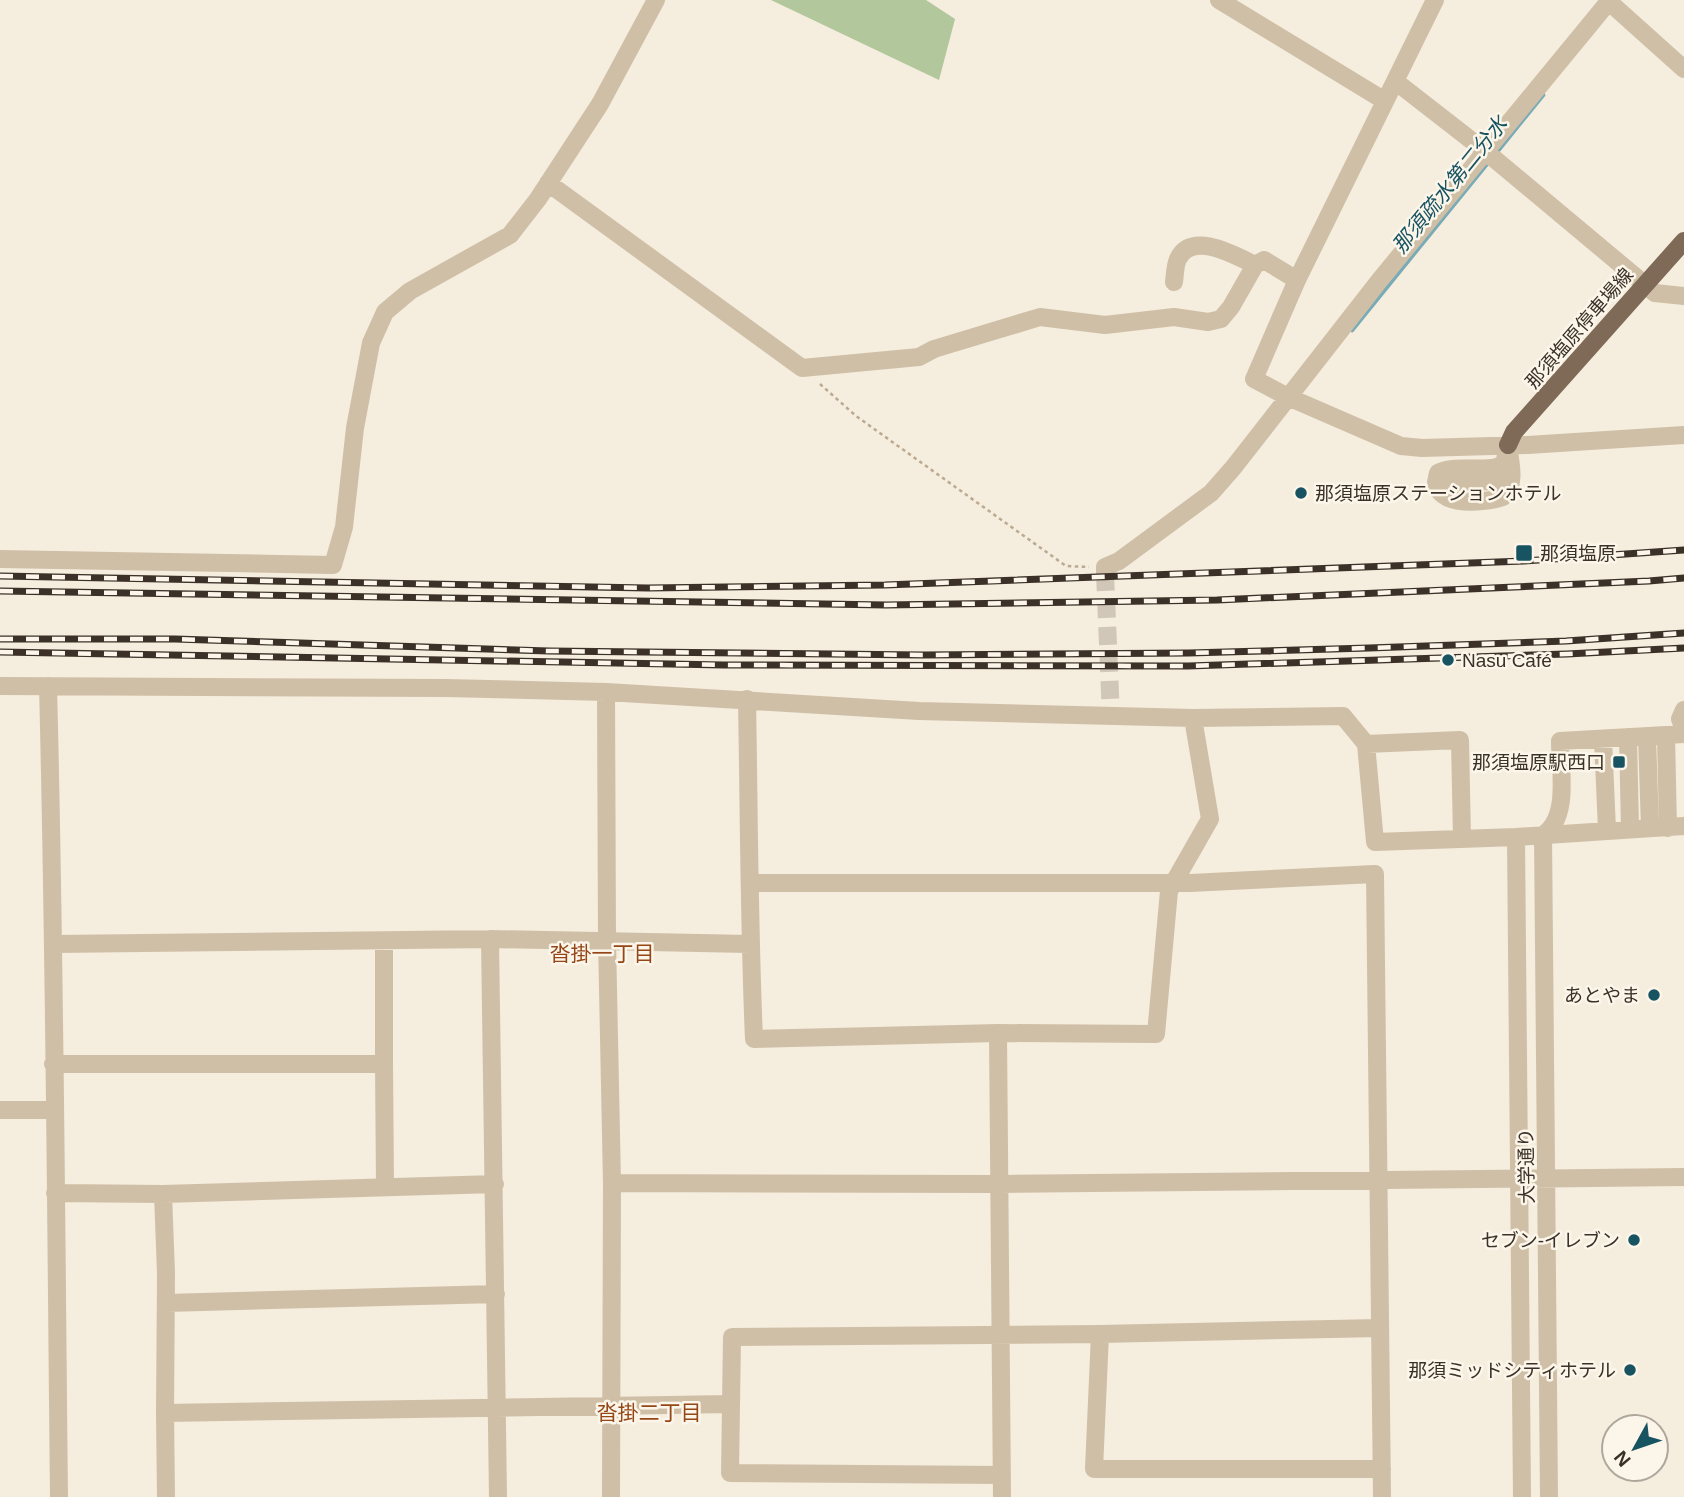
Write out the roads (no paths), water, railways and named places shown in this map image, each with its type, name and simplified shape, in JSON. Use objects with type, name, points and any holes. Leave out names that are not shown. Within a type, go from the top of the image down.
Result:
[{"type":"main road","name":"那須塩原停車場線","points":[[1508,445],[1514,432],[1684,241]]},
{"type":"street","points":[[0,559],[333,565],[344,527],[355,428],[372,343],[385,312],[410,291],[510,235],[600,104],[656,0]]},
{"type":"street","points":[[1219,0],[1385,101]]},
{"type":"street","points":[[1435,0],[1297,280],[1254,379],[1288,397],[1401,446],[1422,448],[1563,444],[1684,435]]},
{"type":"street","points":[[1105,570],[1211,493],[1609,0],[1684,69]]},
{"type":"street","points":[[1395,81],[1485,151],[1655,293],[1684,296]]},
{"type":"street","points":[[548,183],[802,368],[919,357],[934,349],[1040,317],[1105,325],[1174,317],[1208,322],[1221,319],[1255,265],[1264,260],[1297,280]]},
{"type":"street","points":[[1174,282],[1178,258],[1189,248],[1207,245],[1255,265]]},
{"type":"street","points":[[1508,445],[1511,481],[1510,488],[1503,497],[1472,501],[1443,497],[1436,488],[1438,473],[1449,468],[1495,468],[1502,465],[1508,445]]},
{"type":"street","points":[[0,686],[446,688],[606,692],[919,711],[1193,718],[1343,716],[1366,744],[1375,842],[1676,827],[1678,733],[1679,719],[1684,710]]},
{"type":"street","points":[[48,687],[54,944],[59,1497]]},
{"type":"street","points":[[606,692],[612,1183],[611,1497]]},
{"type":"street","points":[[747,699],[754,1039],[998,1033],[1156,1034],[1168,891],[1210,819],[1193,718]]},
{"type":"street","points":[[1543,835],[1551,830],[1558,815],[1560,741],[1678,733]]},
{"type":"street","points":[[1647,736],[1650,828]]},
{"type":"street","points":[[1628,737],[1630,829]]},
{"type":"street","points":[[1603,739],[1606,830]]},
{"type":"street","points":[[1366,744],[1460,740],[1462,839]]},
{"type":"street","name":"大学通り","points":[[1543,835],[1549,1497]]},
{"type":"street","name":"大学通り","points":[[1516,837],[1522,1497]]},
{"type":"street","points":[[751,883],[1174,883],[1375,874],[1382,1497]]},
{"type":"street","points":[[54,944],[489,939],[750,944]]},
{"type":"street","points":[[489,939],[498,1497]]},
{"type":"street","points":[[384,941],[385,1186]]},
{"type":"street","points":[[998,1033],[1002,1497]]},
{"type":"street","points":[[54,1064],[384,1064]]},
{"type":"street","points":[[0,1110],[54,1110]]},
{"type":"street","points":[[612,1183],[1378,1182],[1684,1177]]},
{"type":"street","points":[[55,1193],[163,1194],[495,1184]]},
{"type":"street","points":[[163,1194],[166,1497]]},
{"type":"street","points":[[166,1303],[496,1294]]},
{"type":"street","points":[[1002,1475],[730,1473],[732,1337],[1100,1334],[1380,1328]]},
{"type":"street","points":[[1100,1334],[1094,1469],[1382,1469]]},
{"type":"street","points":[[165,1413],[731,1404]]},
{"type":"waterway","name":"那須疏水第二分水","points":[[1496,153],[1543,95]]},
{"type":"waterway","name":"那須疏水第二分水","points":[[1352,330],[1490,160]]},
{"type":"tunnel","points":[[1105,573],[1111,717]]},
{"type":"railway","points":[[0,576],[648,588],[885,585],[1524,561],[1684,550]]},
{"type":"railway","points":[[0,591],[886,605],[1217,600],[1684,578]]},
{"type":"railway","points":[[0,639],[175,639],[549,651],[923,655],[1189,653],[1369,648],[1566,641],[1684,633]]},
{"type":"railway","points":[[0,652],[724,665],[1188,666],[1684,648]]},
{"type":"place","name":"那須塩原ステーションホテル","points":[[1301,493]]},
{"type":"place","name":"那須塩原","points":[[1524,553]]},
{"type":"place","name":"Nasu Café","points":[[1448,660]]},
{"type":"place","name":"那須塩原駅西口","points":[[1619,762]]},
{"type":"place","name":"あとやま","points":[[1654,995]]},
{"type":"place","name":"セブン-イレブン","points":[[1634,1240]]},
{"type":"place","name":"那須ミッドシティホテル","points":[[1630,1370]]},
{"type":"district","name":"沓掛一丁目","points":[[602,954]]},
{"type":"district","name":"沓掛二丁目","points":[[649,1413]]}]
